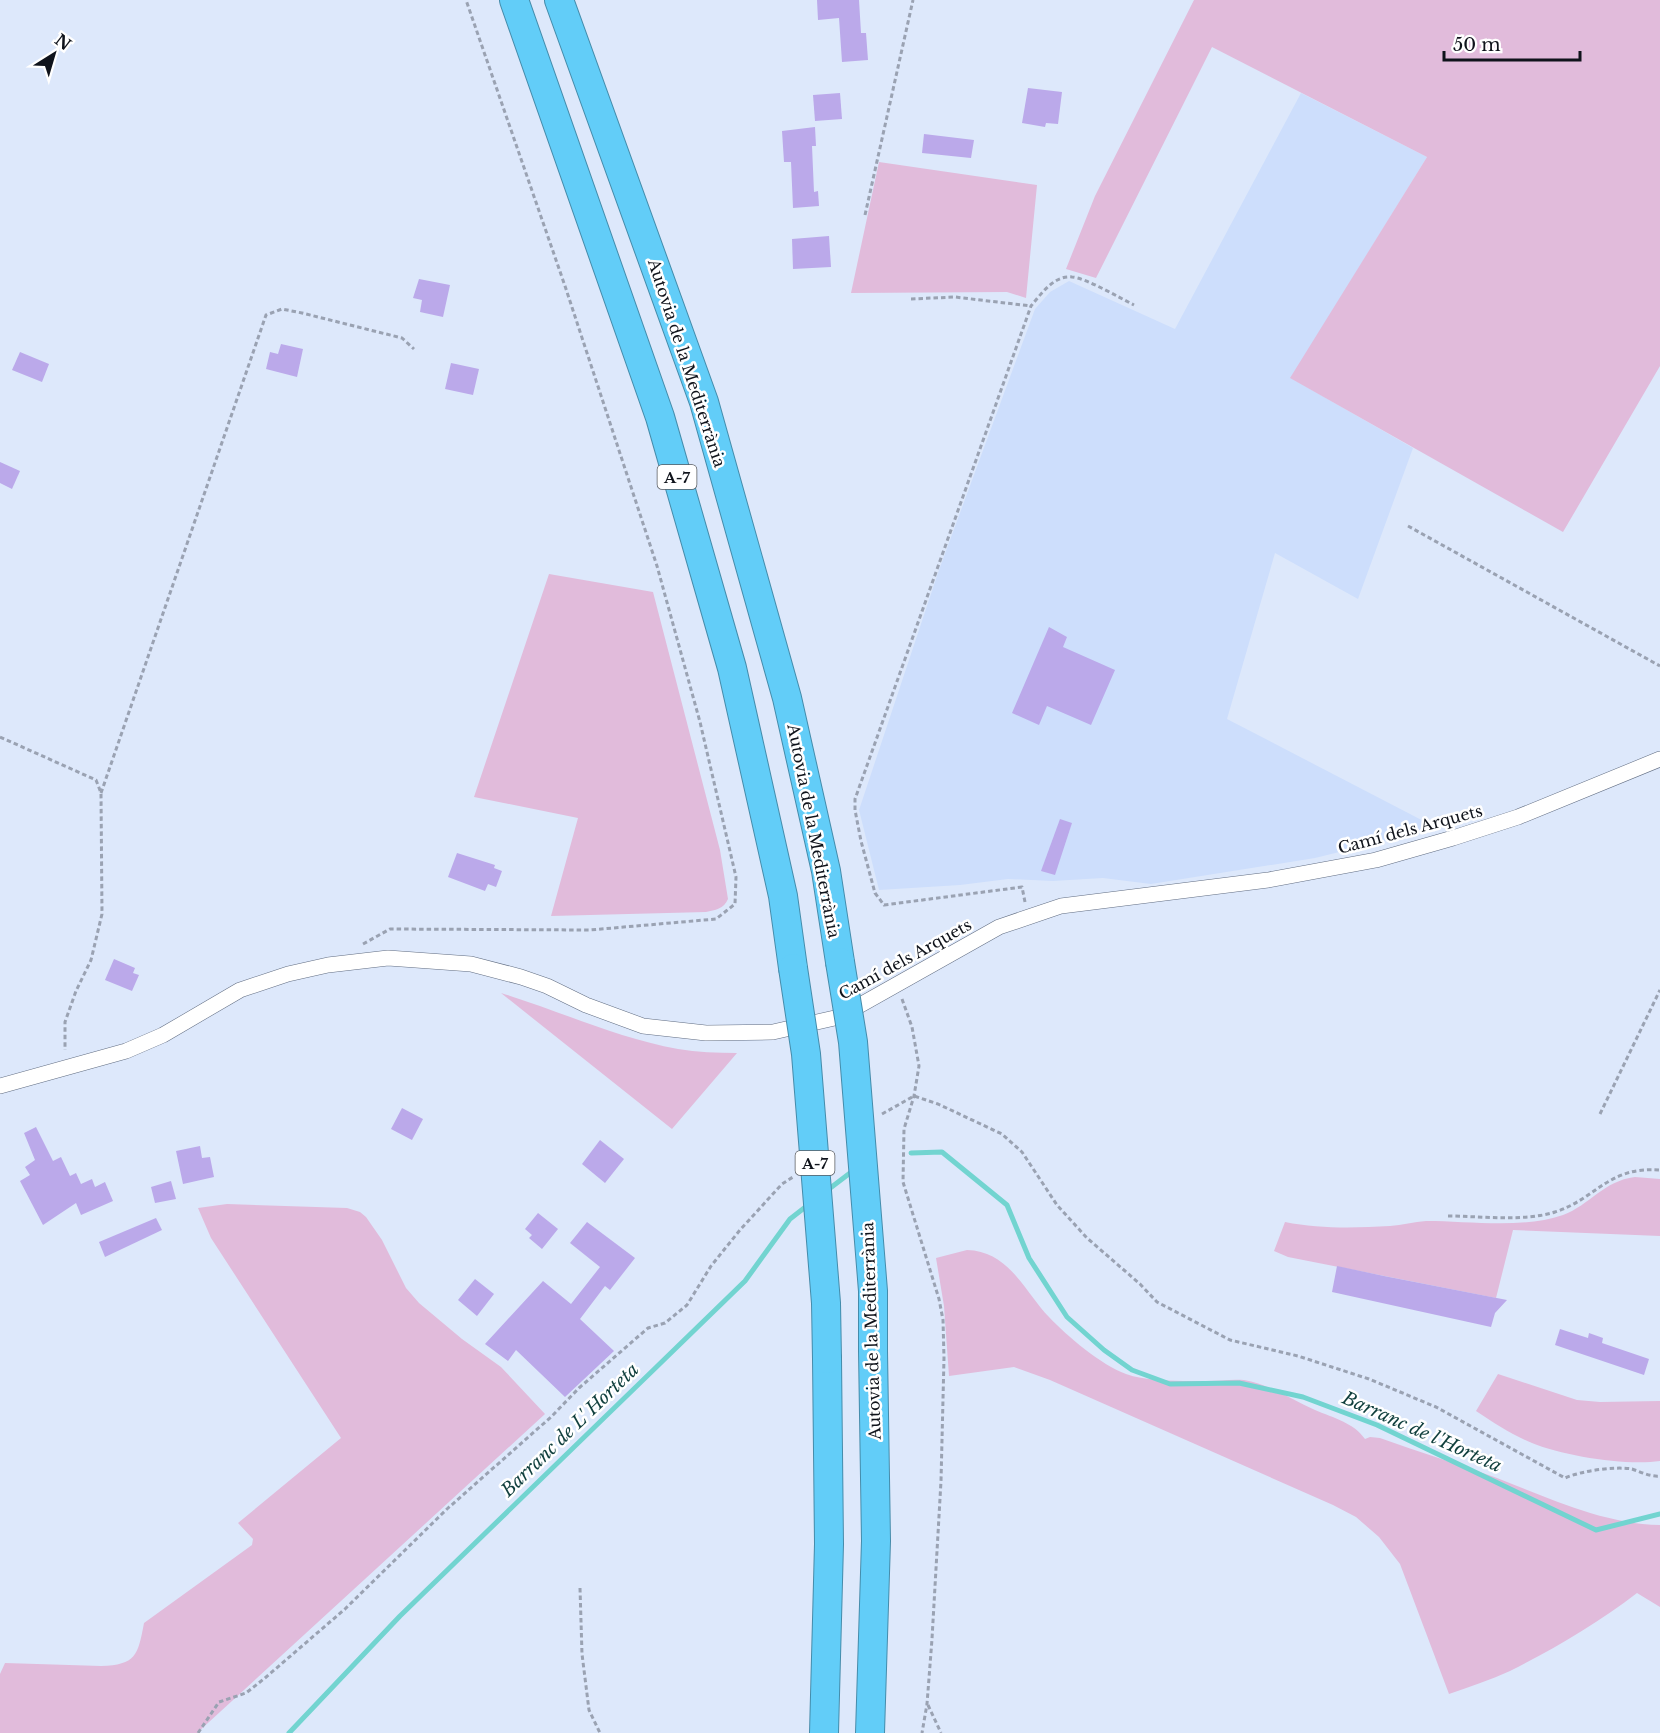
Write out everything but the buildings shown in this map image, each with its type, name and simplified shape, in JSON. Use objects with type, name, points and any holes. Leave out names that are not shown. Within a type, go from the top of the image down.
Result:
[{"type":"highway","name":"A-7","points":[[514,0],[667,440],[732,668],[783,896],[806,1054],[826,1303],[829,1544],[824,1733]]},
{"type":"highway","name":"Autovia de la Mediterrània","points":[[559,0],[704,402],[787,698],[826,871],[854,1054],[873,1292],[876,1541],[870,1733]]},
{"type":"street","name":"Camí dels Arquets","points":[[0,1086],[126,1051],[163,1035],[240,990],[279,977],[328,965],[388,958],[471,964],[521,977],[643,1026],[706,1034],[773,1032],[840,1017],[999,927],[1061,906],[1268,880],[1376,860],[1518,817],[1660,759]]},
{"type":"path","points":[[359,947],[390,928],[590,930],[716,919],[735,904],[736,877],[700,722],[657,567],[565,286],[466,0]]},
{"type":"path","points":[[865,215],[913,0]]},
{"type":"path","points":[[1028,917],[1022,886],[884,905],[874,893],[855,810],[855,799],[1031,306],[1050,285],[1061,278],[1073,276],[1134,305]]},
{"type":"path","points":[[910,299],[955,297],[1031,306]]},
{"type":"path","points":[[69,1066],[64,1049],[65,1022],[76,991],[92,960],[102,914],[101,793],[266,315],[282,309],[302,313],[402,338],[414,349]]},
{"type":"path","points":[[1408,526],[1660,666]]},
{"type":"path","points":[[0,737],[96,780],[101,793]]},
{"type":"path","points":[[897,986],[912,1027],[919,1065],[914,1096],[904,1129],[903,1182],[939,1299],[943,1320],[941,1481],[927,1704],[922,1733]]},
{"type":"path","points":[[1600,1114],[1660,990]]},
{"type":"path","points":[[879,1116],[914,1096],[938,1104],[1002,1134],[1022,1152],[1057,1205],[1087,1238],[1140,1284],[1157,1302],[1199,1326],[1230,1340],[1298,1356],[1369,1379],[1427,1403],[1565,1478],[1581,1471],[1629,1469],[1660,1476]]},
{"type":"path","points":[[1448,1216],[1523,1216],[1551,1213],[1572,1206],[1610,1179],[1628,1172],[1660,1170]]},
{"type":"path","points":[[198,1733],[219,1701],[246,1693],[265,1678],[345,1609],[447,1509],[551,1418],[579,1388],[648,1328],[665,1323],[687,1305],[711,1266],[740,1230],[782,1184],[801,1171]]},
{"type":"path","points":[[580,1588],[582,1654],[589,1710],[600,1733]]},
{"type":"path","points":[[927,1704],[941,1733]]},
{"type":"shaded area","points":[[1194,0],[1660,0],[1660,366],[1563,532],[1290,378],[1427,157],[1212,47],[1096,278],[1066,269],[1095,196]]},
{"type":"shaded area","points":[[1301,93],[1427,157],[1291,378],[1413,448],[1358,599],[1275,553],[1227,719],[1437,828],[1315,858],[1151,884],[1103,878],[1053,881],[1008,879],[960,885],[879,890],[859,810],[939,570],[1035,309],[1050,292],[1069,281],[1175,329]]},
{"type":"shaded area","points":[[879,162],[1037,185],[1026,298],[1007,292],[851,293]]},
{"type":"shaded area","points":[[549,574],[653,592],[720,850],[728,899],[719,909],[706,912],[551,916],[578,818],[474,797]]},
{"type":"shaded area","points":[[501,993],[655,1044],[692,1051],[737,1053],[672,1129]]},
{"type":"shaded area","points":[[1635,1177],[1660,1179],[1660,1236],[1513,1230],[1496,1298],[1288,1257],[1274,1251],[1285,1222],[1324,1227],[1351,1227],[1390,1226],[1426,1221],[1531,1222],[1573,1211],[1614,1183]]},
{"type":"shaded area","points":[[227,1204],[347,1208],[360,1212],[382,1240],[406,1288],[419,1303],[462,1339],[501,1367],[545,1414],[197,1733],[0,1733],[0,1674],[5,1663],[101,1666],[128,1660],[137,1650],[144,1623],[252,1545],[253,1539],[238,1523],[341,1438],[211,1238],[198,1208]]},
{"type":"shaded area","points":[[967,1250],[982,1252],[1005,1265],[1065,1333],[1095,1357],[1126,1374],[1166,1380],[1253,1382],[1343,1422],[1365,1439],[1380,1438],[1497,1478],[1577,1509],[1618,1520],[1660,1525],[1660,1607],[1637,1593],[1591,1625],[1543,1654],[1510,1671],[1449,1694],[1400,1564],[1379,1537],[1356,1517],[1050,1380],[1014,1367],[949,1376],[944,1306],[936,1258]]},
{"type":"shaded area","points":[[1498,1374],[1577,1400],[1660,1401],[1660,1461],[1613,1461],[1578,1456],[1545,1448],[1510,1433],[1476,1411]]},
{"type":"waterway","name":"Barranc de l'Horteta","points":[[911,1153],[942,1152],[1007,1205],[1029,1258],[1067,1317],[1104,1350],[1132,1370],[1170,1384],[1239,1383],[1303,1397],[1377,1425],[1596,1530],[1660,1514]]},
{"type":"waterway","name":"Barranc de L' Horteta","points":[[825,1192],[854,1170]]},
{"type":"waterway","name":"Barranc de L' Horteta","points":[[289,1733],[400,1616],[745,1281],[790,1219],[808,1205]]}]
